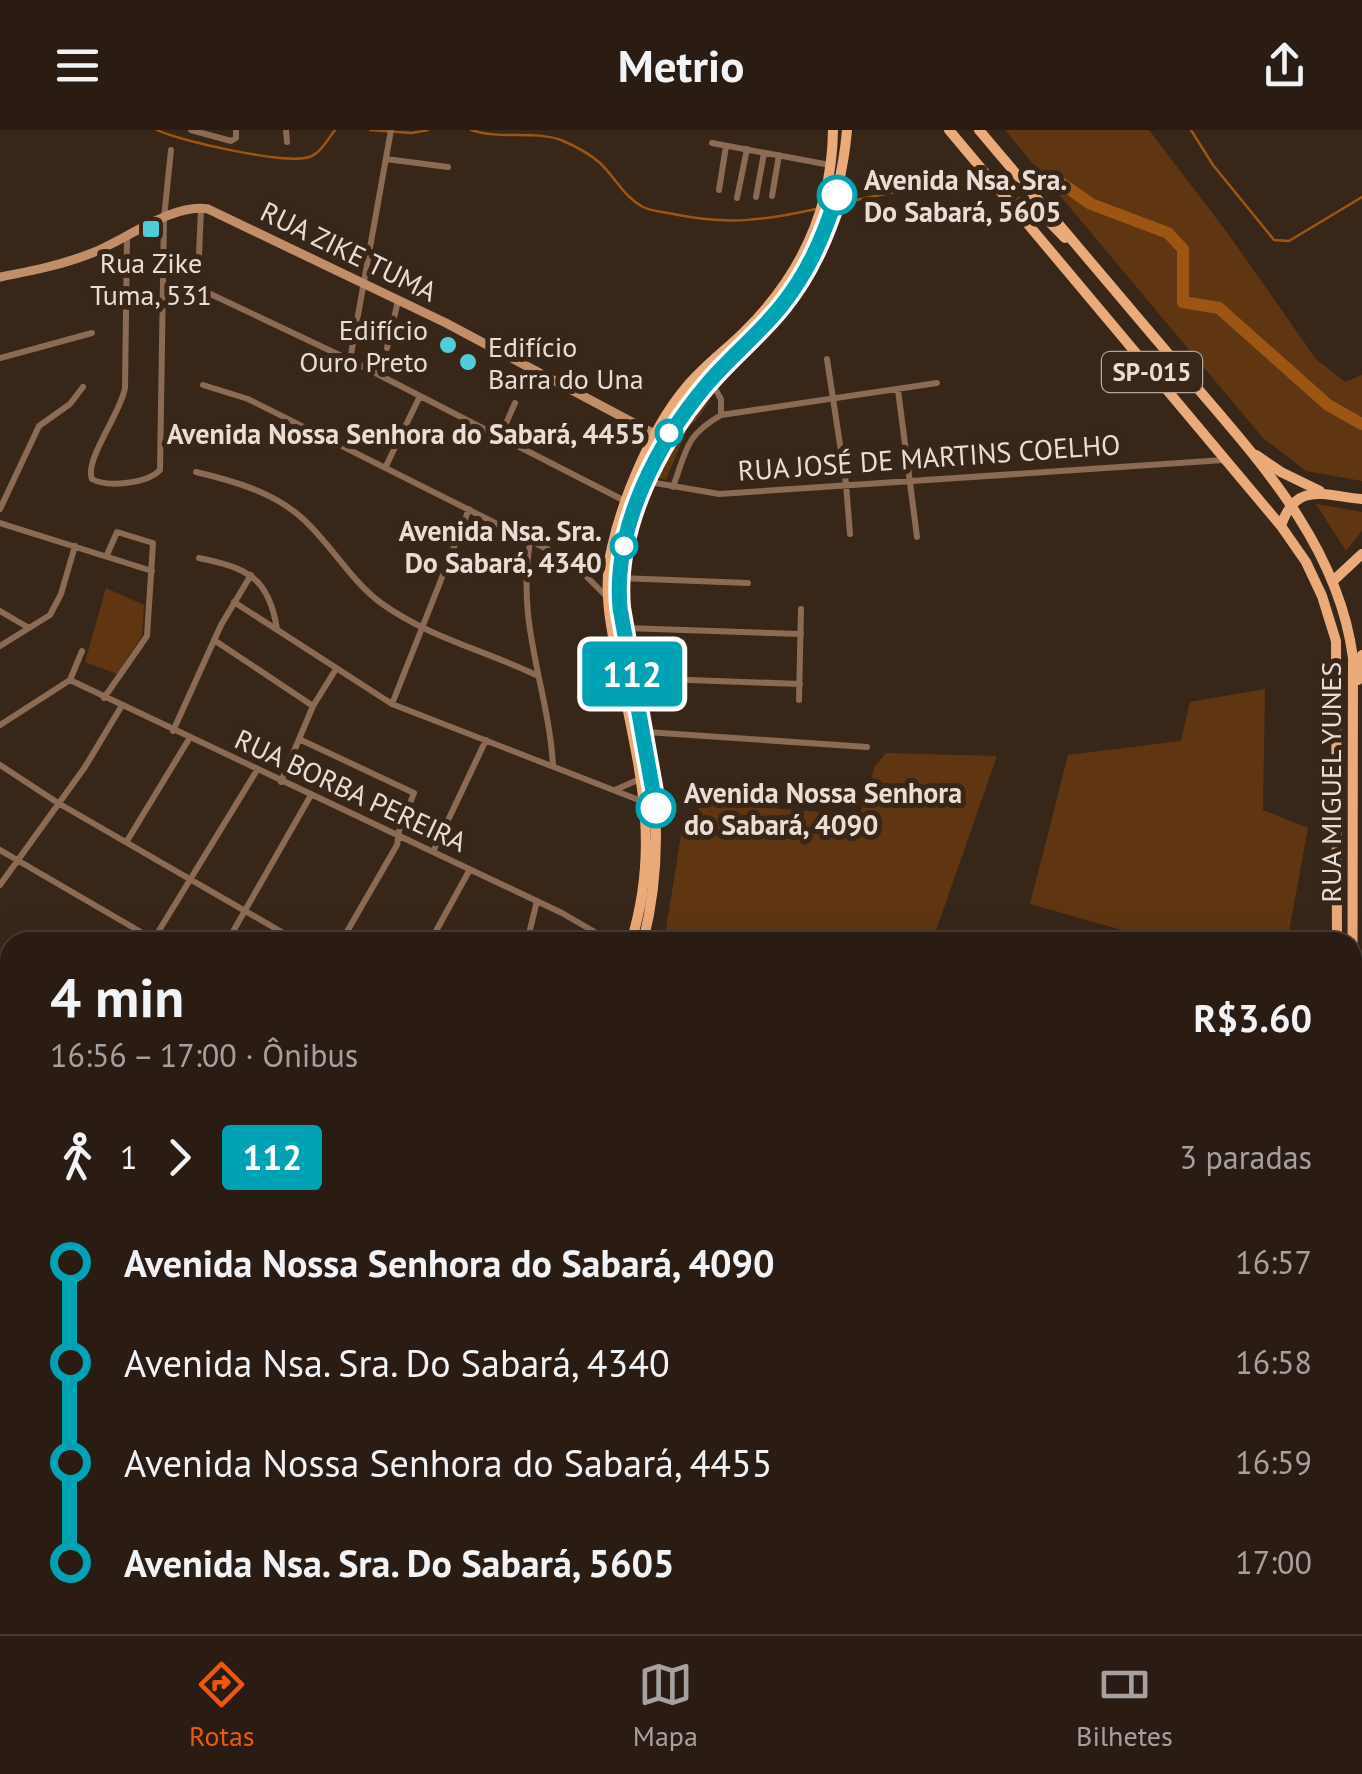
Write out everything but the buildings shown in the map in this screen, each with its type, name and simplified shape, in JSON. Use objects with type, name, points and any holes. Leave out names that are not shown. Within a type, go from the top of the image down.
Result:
[{"type":"main road","points":[[644,932],[654,886],[658,826],[645,732],[624,628],[619,578],[626,534],[641,481],[686,386],[764,311],[792,274],[820,216],[832,166],[833,130]]},
{"type":"main road","points":[[661,437],[782,306],[811,262],[837,195],[847,130]]},
{"type":"main road","name":"RUA MIGUEL YUNES","points":[[949,130],[1281,526],[1306,562],[1322,596],[1338,658],[1337,932]]},
{"type":"main road","name":"RUA MIGUEL YUNES","points":[[979,130],[1246,448],[1316,543],[1334,580],[1350,636],[1354,711],[1353,932]]},
{"type":"main road","points":[[1015,208],[1021,202],[1030,202],[1054,230],[1078,247]]},
{"type":"main road","points":[[1246,448],[1281,472],[1330,495]]},
{"type":"main road","points":[[632,932],[648,848],[645,802],[607,597],[612,547],[626,502],[641,481]]},
{"type":"main road","points":[[1281,526],[1290,506],[1300,496],[1312,493],[1362,499]]},
{"type":"main road","points":[[1306,562],[1322,578],[1334,580],[1362,554]]},
{"type":"main road","points":[[1354,711],[1362,655]]},
{"type":"main road","points":[[1337,890],[1342,908],[1353,914]]},
{"type":"street","points":[[191,130],[231,141],[236,138],[236,130]]},
{"type":"street","points":[[286,130],[287,142]]},
{"type":"street","points":[[350,360],[391,130]]},
{"type":"street","points":[[712,143],[832,166]]},
{"type":"street","points":[[719,190],[726,146]]},
{"type":"street","points":[[736,198],[746,149]]},
{"type":"street","points":[[128,237],[125,388],[120,407],[88,470],[92,479],[101,484],[154,477],[160,470],[164,218],[171,150]]},
{"type":"street","points":[[756,197],[764,153]]},
{"type":"street","points":[[772,196],[780,155]]},
{"type":"street","points":[[386,159],[448,166]]},
{"type":"street","points":[[0,277],[70,261],[164,218],[200,208],[200,254]]},
{"type":"street","name":"RUA ZIKE TUMA","points":[[200,208],[364,283],[661,437]]},
{"type":"street","points":[[202,290],[350,360],[626,502]]},
{"type":"street","points":[[387,348],[398,300]]},
{"type":"street","points":[[0,358],[92,333]]},
{"type":"street","points":[[827,359],[850,534]]},
{"type":"street","points":[[710,380],[721,399],[721,415]]},
{"type":"street","points":[[673,487],[690,440],[702,426],[721,415],[937,384]]},
{"type":"street","points":[[203,385],[248,399],[469,509],[566,560],[607,597]]},
{"type":"street","points":[[0,509],[39,426],[70,404],[82,387]]},
{"type":"street","points":[[898,390],[917,537]]},
{"type":"street","points":[[386,466],[420,396]]},
{"type":"street","points":[[500,437],[515,403]]},
{"type":"street","name":"RUA JOSÉ DE MARTINS COELHO","points":[[641,481],[720,494],[1225,460]]},
{"type":"street","points":[[196,472],[233,481],[283,504],[366,590],[423,629],[536,675]]},
{"type":"street","points":[[392,704],[469,509]]},
{"type":"street","points":[[0,523],[152,571]]},
{"type":"street","points":[[104,698],[147,636],[151,542],[117,532],[107,555]]},
{"type":"street","points":[[530,542],[526,602],[553,765]]},
{"type":"street","points":[[0,646],[44,620],[56,606],[75,546]]},
{"type":"street","points":[[199,558],[251,575],[270,598],[277,630]]},
{"type":"street","points":[[173,731],[214,640],[251,575]]},
{"type":"street","points":[[619,578],[748,583]]},
{"type":"street","points":[[234,602],[392,704],[645,802]]},
{"type":"street","points":[[799,700],[801,609]]},
{"type":"street","points":[[0,611],[29,628]]},
{"type":"street","points":[[624,628],[801,634]]},
{"type":"street","points":[[214,640],[313,706]]},
{"type":"street","points":[[0,725],[70,680],[82,651]]},
{"type":"street","points":[[282,782],[313,706],[336,669]]},
{"type":"street","points":[[633,678],[800,684]]},
{"type":"street","name":"RUA BORBA PEREIRA","points":[[70,680],[536,901],[593,932]]},
{"type":"street","points":[[0,886],[85,767],[121,706]]},
{"type":"street","points":[[645,732],[867,747]]},
{"type":"street","points":[[127,841],[189,738]]},
{"type":"street","points":[[299,739],[412,790],[414,796],[397,845],[347,932]]},
{"type":"street","points":[[432,852],[486,740]]},
{"type":"street","points":[[0,765],[58,803],[282,932]]},
{"type":"street","points":[[160,932],[257,770]]},
{"type":"street","points":[[614,790],[640,779]]},
{"type":"street","points":[[233,932],[311,795]]},
{"type":"street","points":[[0,850],[137,932]]},
{"type":"street","points":[[435,932],[469,871]]},
{"type":"street","points":[[529,932],[536,901]]},
{"type":"shaded area","points":[[1005,130],[1149,130],[1316,359],[1345,382],[1362,375],[1362,481],[1306,471],[1263,438]]},
{"type":"shaded area","points":[[706,391],[710,400],[687,429],[666,480],[652,476],[672,433]]},
{"type":"shaded area","points":[[1316,504],[1362,512],[1362,531],[1346,551]]},
{"type":"shaded area","points":[[106,588],[144,605],[142,636],[117,674],[85,662]]},
{"type":"shaded area","points":[[1265,689],[1263,810],[1308,828],[1289,932],[1129,932],[1030,904],[1068,755],[1181,741],[1190,702]]},
{"type":"shaded area","points":[[886,753],[997,756],[935,932],[666,932],[681,835],[703,803],[860,815],[875,766]]},
{"type":"waterway","points":[[157,130],[233,151],[297,159],[317,153],[335,130]]},
{"type":"waterway","points":[[370,130],[428,130]]},
{"type":"waterway","points":[[471,130],[566,142],[596,159],[630,198],[653,210],[728,220],[761,219],[816,209]]},
{"type":"waterway","points":[[1191,130],[1213,165],[1274,240],[1289,241],[1362,197]]},
{"type":"waterway","points":[[1031,186],[1046,187],[1058,181]]},
{"type":"waterway","points":[[1058,181],[1091,204],[1168,233],[1183,249],[1183,302],[1219,308],[1328,405],[1362,424]]},
{"type":"waterway","points":[[838,204],[931,186],[988,184]]},
{"type":"waterway","points":[[1001,184],[1018,185]]},
{"type":"bus line","name":"112","points":[[656,808],[620,608],[619,578],[626,534],[646,482],[681,415],[782,306],[822,241],[837,195]]},
{"type":"place","name":"Avenida Nsa. Sra. Do Sabará, 5605","points":[[837,195]]},
{"type":"place","name":"Rua Zike Tuma, 531","points":[[151,229]]},
{"type":"place","name":"Edifício Ouro Preto","points":[[448,345]]},
{"type":"place","name":"Edifício Barra do Una","points":[[468,362]]},
{"type":"place","name":"Avenida Nossa Senhora do Sabará, 4455","points":[[669,433]]},
{"type":"place","name":"Avenida Nsa. Sra. Do Sabará, 4340","points":[[624,546]]},
{"type":"place","name":"Avenida Nossa Senhora do Sabará, 4090","points":[[656,808]]}]
